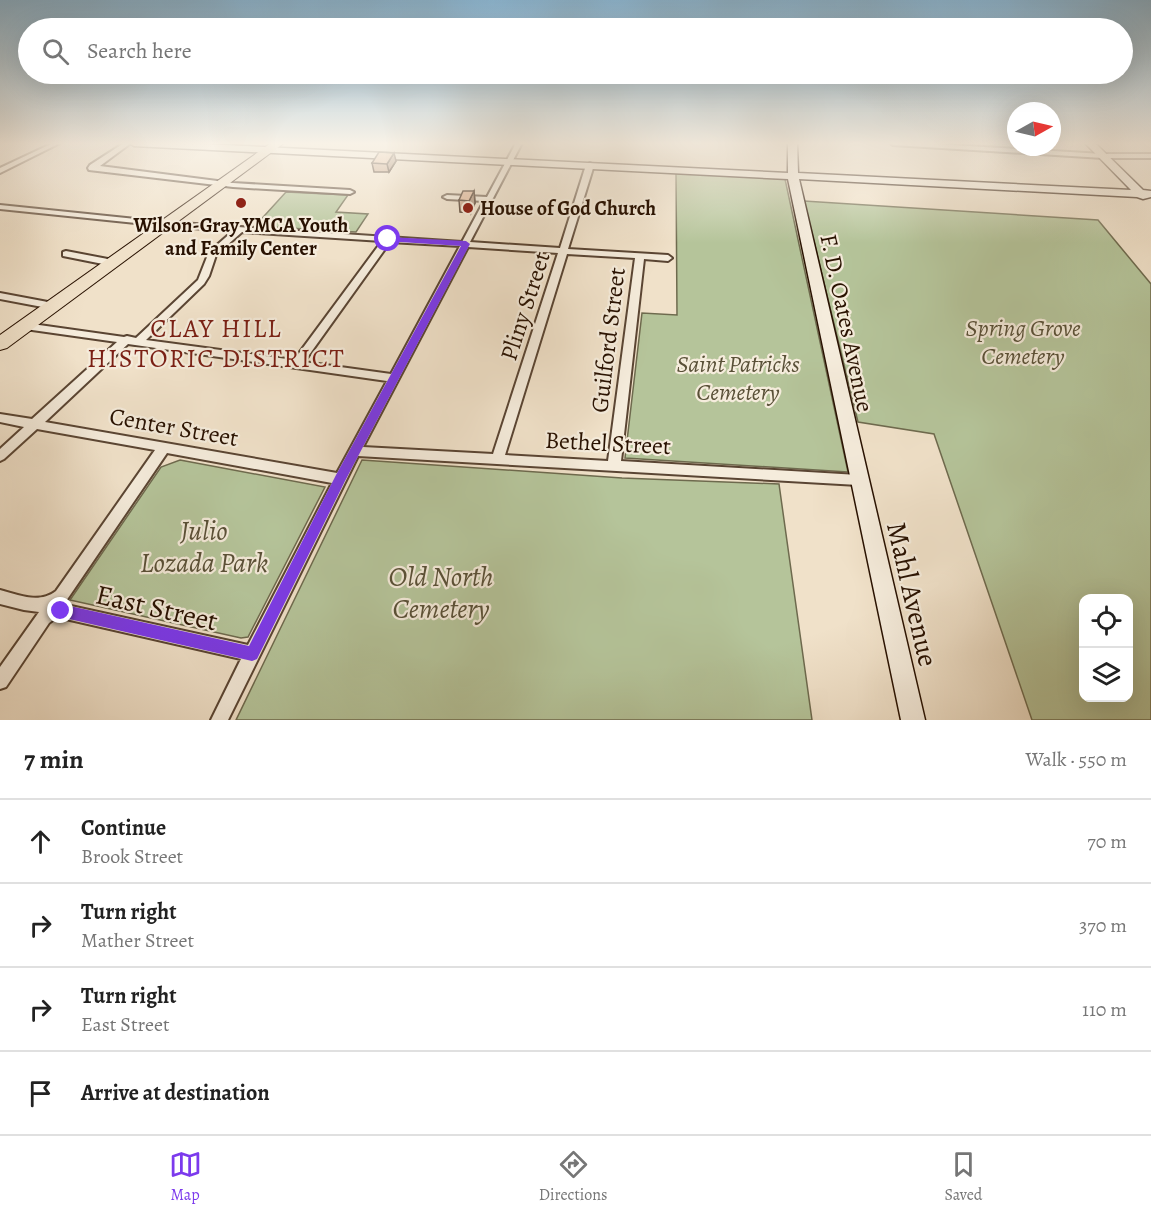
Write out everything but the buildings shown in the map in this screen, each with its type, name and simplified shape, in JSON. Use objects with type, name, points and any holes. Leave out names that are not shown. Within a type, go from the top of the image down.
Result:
[{"type":"highway","points":[[0,344],[231,177]]},
{"type":"street","points":[[157,177],[221,184],[350,192]]},
{"type":"street","points":[[219,720],[354,451],[502,177]]},
{"type":"street","name":"Pliny Street","points":[[498,459],[586,177]]},
{"type":"street","name":"F. D. Oates Avenue","points":[[793,177],[858,480]]},
{"type":"street","points":[[805,177],[1146,193]]},
{"type":"street","points":[[1127,177],[1146,193],[1151,204]]},
{"type":"street","points":[[447,197],[490,199]]},
{"type":"street","points":[[0,207],[239,230],[668,258]]},
{"type":"street","points":[[140,340],[201,282],[208,273],[209,260],[213,254],[239,230]]},
{"type":"street","points":[[297,364],[388,239]]},
{"type":"street","points":[[66,254],[112,262]]},
{"type":"street","name":"Guilford Street","points":[[614,465],[639,256]]},
{"type":"street","points":[[0,296],[53,306]]},
{"type":"street","points":[[25,326],[140,340],[393,378]]},
{"type":"street","points":[[0,456],[127,339]]},
{"type":"street","name":"Center Street","points":[[0,418],[340,479]]},
{"type":"street","points":[[0,681],[164,447]]},
{"type":"street","name":"Bethel Street","points":[[354,451],[858,480]]},
{"type":"street","name":"Mahl Avenue","points":[[858,480],[913,720]]},
{"type":"street","name":"East Street","points":[[0,597],[252,654]]},
{"type":"green space","name":"Saint Patricks Cemetery","points":[[676,177],[785,179],[848,472],[625,458],[642,313],[677,315]]},
{"type":"green space","points":[[286,192],[348,195],[336,212],[368,214],[356,232],[255,226]]},
{"type":"green space","name":"Spring Grove Cemetery","points":[[804,201],[1098,220],[1151,284],[1151,720],[1032,720],[934,434],[858,422]]},
{"type":"green space","name":"Julio Lozada Park","points":[[180,460],[325,487],[248,637],[241,638],[70,600],[161,467]]},
{"type":"green space","name":"Old North Cemetery","points":[[362,460],[622,478],[779,484],[812,720],[236,720]]},
{"type":"place","name":"Wilson-Gray YMCA Youth and Family Center","points":[[241,203]]},
{"type":"place","name":"House of God Church","points":[[468,208]]},
{"type":"district","name":"CLAY HILL HISTORIC DISTRICT","points":[[216,343]]},
{"type":"route","points":[[61,611],[252,654],[340,479],[466,244],[388,239]]}]
